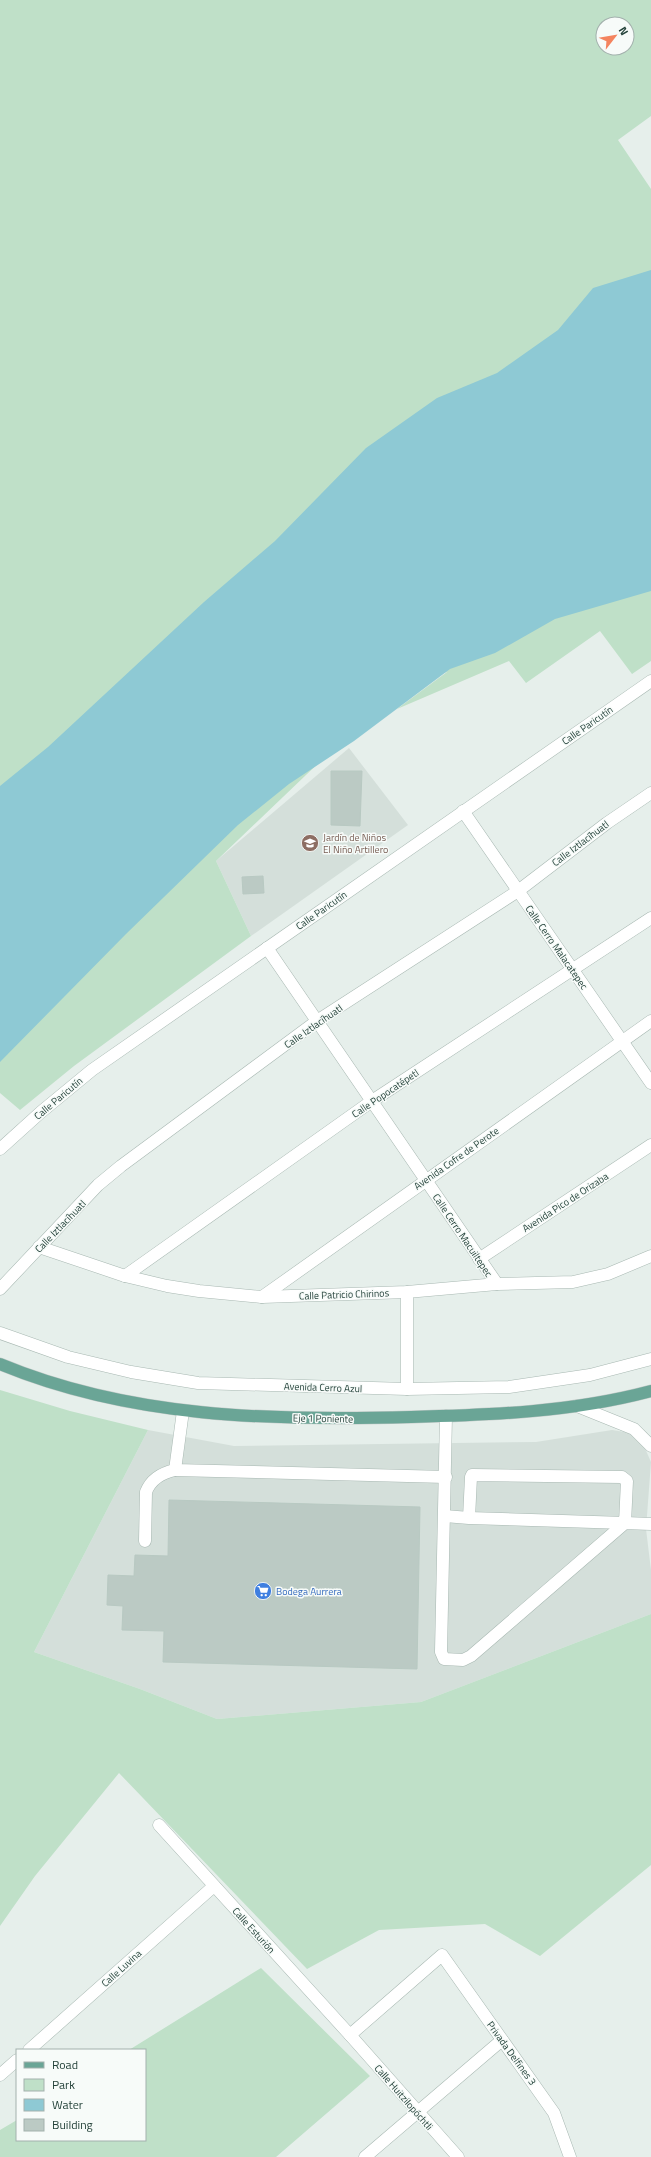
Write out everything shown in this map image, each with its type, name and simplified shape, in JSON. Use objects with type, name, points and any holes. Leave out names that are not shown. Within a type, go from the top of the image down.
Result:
[{"type":"main road","name":"Eje 1 Poniente","points":[[0,1364],[27,1375],[78,1390],[125,1401],[183,1411],[241,1416],[352,1419],[533,1412],[577,1406],[651,1391]]},
{"type":"street","name":"Calle Paricutín","points":[[0,1149],[64,1091],[92,1070],[651,681]]},
{"type":"street","name":"Calle Iztlacíhuatl","points":[[0,1289],[98,1185],[121,1166],[317,1021],[518,891],[607,823],[651,793]]},
{"type":"street","name":"Calle Cerro Malacatepec","points":[[463,811],[651,1083]]},
{"type":"street","name":"Calle Popocatépetl","points":[[125,1276],[372,1101],[651,918]]},
{"type":"street","name":"Calle Cerro Macuiltepec","points":[[267,948],[497,1284]]},
{"type":"street","name":"Avenida Cofre de Perote","points":[[262,1297],[651,1021]]},
{"type":"street","name":"Avenida Pico de Orizaba","points":[[480,1259],[651,1145]]},
{"type":"street","name":"Calle Patricio Chirinos","points":[[39,1247],[125,1276],[199,1291],[262,1297],[407,1292],[497,1284],[573,1282],[608,1274],[651,1256]]},
{"type":"street","points":[[407,1292],[407,1389]]},
{"type":"street","name":"Avenida Cerro Azul","points":[[0,1333],[68,1357],[131,1372],[198,1383],[407,1389],[509,1387],[590,1375],[651,1359]]},
{"type":"street","points":[[577,1406],[634,1429],[651,1446]]},
{"type":"street","points":[[175,1470],[183,1411]]},
{"type":"street","points":[[446,1416],[446,1477],[441,1652],[444,1659],[463,1660],[471,1656],[625,1523],[627,1485],[625,1478],[622,1477],[472,1475],[469,1518]]},
{"type":"street","points":[[145,1542],[146,1492],[149,1485],[163,1473],[175,1470],[446,1477]]},
{"type":"street","points":[[445,1516],[651,1524]]},
{"type":"street","name":"Calle Esturión","points":[[158,1825],[350,2036]]},
{"type":"street","name":"Calle Luvina","points":[[30,2049],[214,1886]]},
{"type":"street","name":"Privada Delfines 3","points":[[350,2036],[442,1955],[554,2113],[570,2157]]},
{"type":"street","name":"Calle Huitzilopóchtli","points":[[350,2036],[416,2112],[458,2157]]},
{"type":"street","points":[[365,2157],[502,2040]]},
{"type":"street","points":[[0,2075],[16,2061]]},
{"type":"shaded area","name":"Jardín de Niños El Niño Artillero","points":[[349,748],[408,825],[251,936],[216,861]]},
{"type":"shaded area","points":[[148,1430],[234,1446],[536,1442],[612,1430],[631,1433],[644,1446],[651,1462],[646,1529],[651,1570],[651,1614],[421,1702],[217,1719],[140,1689],[34,1652]]},
{"type":"green space","points":[[0,0],[651,0],[651,116],[618,140],[651,189],[651,661],[632,674],[600,631],[526,683],[509,661],[397,709],[447,672],[397,688],[216,861],[251,936],[74,1066],[20,1110],[0,1093]]},
{"type":"green space","points":[[0,1390],[70,1411],[148,1430],[34,1652],[140,1689],[217,1719],[421,1702],[651,1614],[651,1865],[540,1956],[485,1924],[379,1930],[307,1969],[119,1773],[35,1876],[0,1926]]},
{"type":"green space","points":[[261,1968],[370,2076],[276,2157],[0,2157],[0,2130],[16,2121],[16,2141],[146,2141],[146,2049],[131,2049]]},
{"type":"water","points":[[651,270],[651,591],[555,619],[495,653],[450,669],[354,741],[289,784],[238,825],[126,934],[0,1062],[0,786],[48,747],[204,602],[275,541],[366,448],[437,398],[497,373],[558,330],[593,288]]},
{"type":"building","points":[[331,771],[362,771],[360,826],[331,825]]},
{"type":"building","points":[[263,876],[264,893],[243,894],[242,877]]},
{"type":"building","name":"Bodega Aurrera","points":[[169,1500],[420,1507],[417,1669],[163,1662],[164,1631],[122,1630],[123,1606],[107,1605],[108,1575],[134,1576],[135,1555],[168,1556]]},
{"type":"place","name":"Jardín de Niños El Niño Artillero","points":[[310,843]]},
{"type":"place","name":"Bodega Aurrera","points":[[263,1591]]}]
